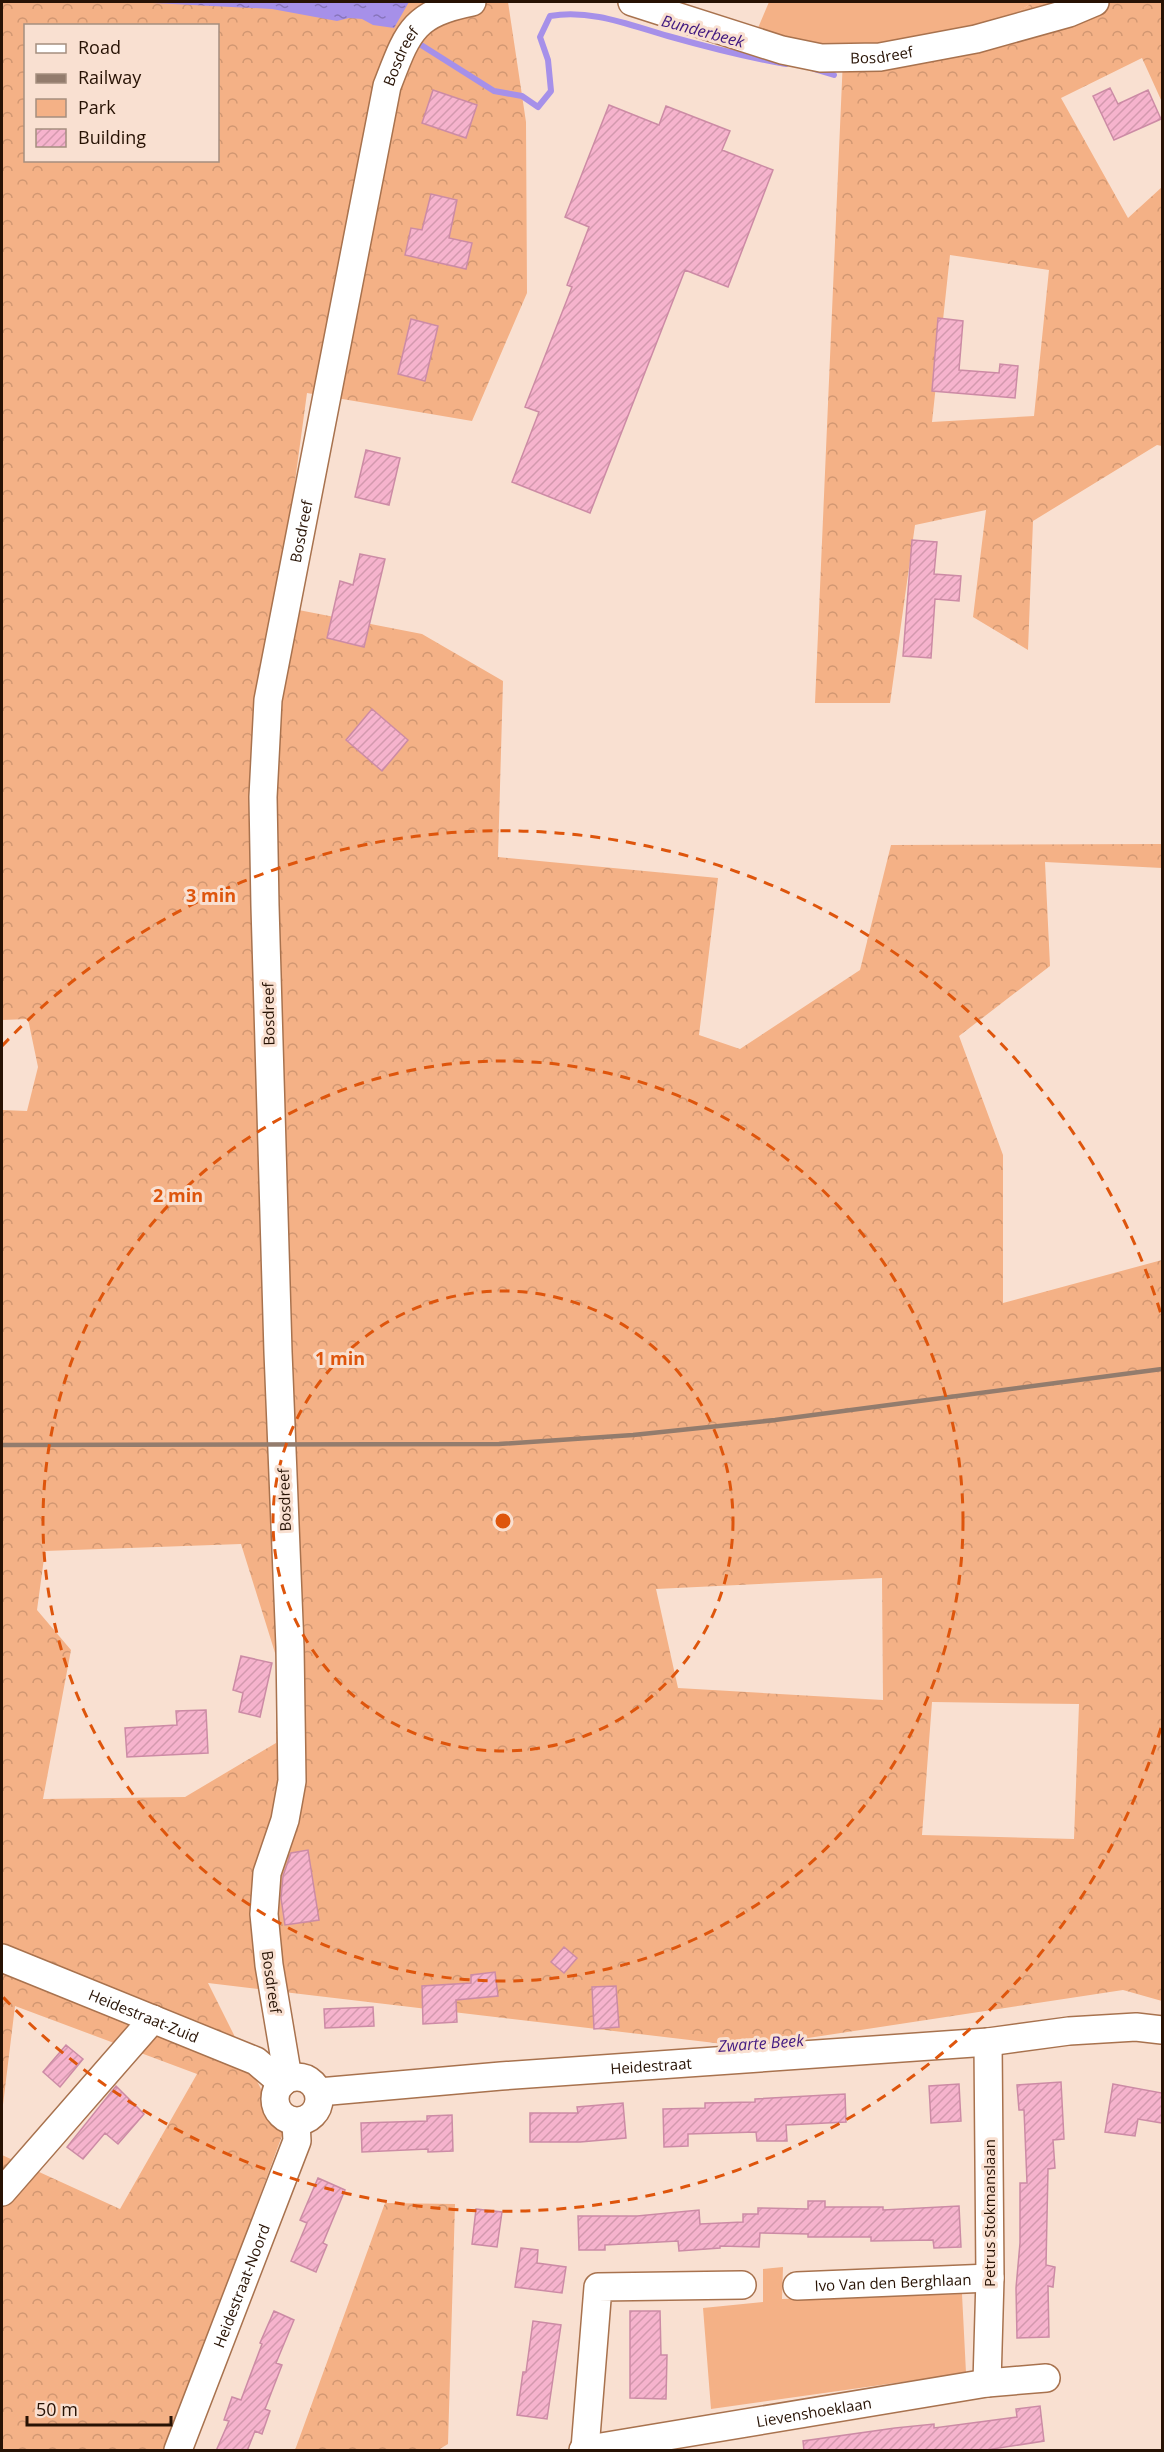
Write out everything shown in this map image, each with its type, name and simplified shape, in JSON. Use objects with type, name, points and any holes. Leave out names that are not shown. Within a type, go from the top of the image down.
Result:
[{"type":"street","name":"Bosdreef","points":[[285,2080],[264,1914],[267,1873],[290,1802],[292,1770],[290,1636],[273,1187],[265,896],[263,797],[268,700],[387,86],[412,30],[433,12],[472,2]]},
{"type":"street","name":"Bosdreef","points":[[632,2],[782,50],[821,57],[880,57],[976,39],[1069,13],[1095,2]]},
{"type":"street","name":"Heidestraat-Zuid","points":[[2,1958],[256,2061],[285,2080]]},
{"type":"street","points":[[2,2192],[153,2019]]},
{"type":"street","name":"Heidestraat","points":[[319,2092],[501,2076],[988,2042],[1081,2030],[1136,2027],[1162,2030]]},
{"type":"street","name":"Petrus Stokmanslaan","points":[[987,2383],[990,2278],[988,2042]]},
{"type":"street","points":[[300,2076],[312,2082],[319,2092],[319,2103],[315,2113],[307,2120],[296,2122],[284,2117],[276,2107],[275,2094],[285,2080],[300,2076]]},
{"type":"street","name":"Heidestraat-Noord","points":[[178,2451],[297,2141],[296,2122]]},
{"type":"street","name":"Ivo Van den Berghlaan","points":[[797,2286],[990,2278]]},
{"type":"street","points":[[584,2450],[598,2287],[742,2285]]},
{"type":"street","name":"Lievenshoeklaan","points":[[584,2450],[987,2383],[1046,2378]]},
{"type":"green space","points":[[2,2],[508,2],[526,122],[527,293],[472,421],[307,393],[278,606],[422,634],[503,681],[498,857],[718,878],[699,1035],[740,1049],[860,970],[891,845],[1162,844],[1162,868],[1045,862],[1050,966],[959,1036],[1003,1155],[1003,1303],[1162,1260],[1162,2001],[1123,1990],[749,2047],[208,1983],[283,2133],[167,2450],[2,2450],[2,2155],[120,2209],[197,2074],[15,2006],[2,2113],[2,1110],[27,1111],[38,1067],[28,1019],[2,1020]],"holes":[[[241,1544],[276,1656],[276,1743],[185,1797],[43,1799],[71,1650],[37,1610],[45,1551]],[[882,1578],[883,1700],[678,1688],[656,1589]],[[932,1702],[1079,1704],[1074,1839],[922,1835]]]},
{"type":"green space","points":[[769,2],[1033,2],[1008,19],[843,65],[758,28]]},
{"type":"green space","points":[[1033,2],[1162,2],[1162,102],[1142,58],[1061,98],[1128,218],[1162,187],[1162,446],[1157,445],[1033,521],[1028,650],[973,617],[986,510],[915,525],[890,703],[815,703],[843,58],[1008,19]],"holes":[[[950,255],[1049,270],[1034,416],[932,422]]]},
{"type":"green space","points":[[385,2203],[455,2204],[448,2444],[438,2450],[295,2450]]},
{"type":"green space","points":[[783,2267],[782,2299],[962,2294],[966,2373],[711,2409],[703,2308],[763,2302],[763,2269]]},
{"type":"water","points":[[133,2],[409,2],[394,28],[373,25],[362,19],[349,18],[337,21],[272,9]]},
{"type":"building","points":[[1110,88],[1118,104],[1148,90],[1161,119],[1114,140],[1093,96]]},
{"type":"building","points":[[433,90],[477,105],[466,138],[422,123]]},
{"type":"building","points":[[609,105],[659,125],[666,106],[730,131],[722,150],[773,170],[728,287],[685,270],[590,513],[512,482],[539,412],[525,407],[572,287],[567,285],[589,227],[565,217]]},
{"type":"building","points":[[431,194],[457,200],[449,238],[472,243],[466,269],[405,255],[411,228],[422,230]]},
{"type":"building","points":[[938,318],[963,321],[959,370],[999,373],[1000,364],[1018,366],[1015,398],[932,391]]},
{"type":"building","points":[[411,319],[438,326],[425,381],[398,374]]},
{"type":"building","points":[[366,450],[400,458],[389,505],[355,497]]},
{"type":"building","points":[[912,540],[937,542],[934,574],[961,576],[959,601],[935,599],[931,658],[903,656]]},
{"type":"building","points":[[360,554],[385,559],[364,647],[327,638],[340,581],[353,585]]},
{"type":"building","points":[[372,709],[408,740],[382,771],[346,740]]},
{"type":"building","points":[[241,1656],[272,1663],[260,1717],[239,1712],[243,1693],[233,1690]]},
{"type":"building","points":[[206,1710],[208,1753],[127,1757],[125,1728],[177,1725],[176,1711]]},
{"type":"building","points":[[308,1850],[319,1920],[285,1925],[281,1898],[283,1876],[291,1853]]},
{"type":"building","points":[[564,1947],[577,1958],[564,1973],[551,1962]]},
{"type":"building","points":[[495,1972],[498,1996],[456,2000],[457,2022],[423,2024],[422,1986],[471,1983],[471,1975]]},
{"type":"building","points":[[616,1986],[619,2027],[594,2029],[592,1987]]},
{"type":"building","points":[[373,2007],[374,2026],[325,2028],[324,2009]]},
{"type":"building","points":[[66,2045],[83,2059],[60,2087],[43,2072]]},
{"type":"building","points":[[1061,2082],[1064,2139],[1053,2140],[1055,2168],[1048,2169],[1046,2265],[1055,2267],[1053,2287],[1048,2286],[1049,2337],[1017,2338],[1016,2288],[1020,2243],[1020,2183],[1027,2183],[1024,2110],[1019,2110],[1017,2085]]},
{"type":"building","points":[[959,2084],[961,2121],[931,2123],[929,2086]]},
{"type":"building","points":[[1113,2084],[1162,2093],[1162,2123],[1138,2119],[1135,2136],[1105,2132]]},
{"type":"building","points":[[116,2086],[144,2114],[118,2144],[105,2133],[83,2159],[67,2147]]},
{"type":"building","points":[[845,2094],[846,2122],[786,2125],[787,2141],[757,2141],[756,2132],[688,2134],[688,2146],[664,2147],[663,2109],[705,2108],[705,2103],[755,2102],[755,2099]]},
{"type":"building","points":[[623,2103],[626,2138],[580,2142],[530,2142],[530,2113],[578,2113],[577,2107]]},
{"type":"building","points":[[452,2115],[453,2151],[428,2152],[428,2149],[362,2152],[361,2123],[427,2121],[427,2116]]},
{"type":"building","points":[[318,2178],[345,2190],[323,2243],[327,2245],[316,2272],[291,2261],[307,2223],[300,2220]]},
{"type":"building","points":[[808,2201],[825,2201],[825,2207],[883,2207],[883,2210],[959,2206],[961,2247],[934,2248],[933,2240],[871,2241],[871,2237],[808,2237],[808,2234],[760,2233],[759,2247],[720,2246],[720,2248],[679,2251],[678,2241],[605,2245],[605,2250],[579,2250],[578,2216],[637,2216],[699,2210],[700,2224],[743,2222],[743,2214],[758,2214],[758,2208],[808,2209]]},
{"type":"building","points":[[476,2209],[502,2212],[497,2247],[472,2244]]},
{"type":"building","points":[[521,2248],[538,2250],[537,2263],[566,2267],[562,2293],[515,2287]]},
{"type":"building","points":[[274,2311],[294,2320],[276,2363],[282,2365],[265,2409],[270,2411],[262,2434],[255,2431],[247,2451],[216,2451],[229,2421],[224,2420],[232,2397],[241,2400],[262,2344],[260,2343]]},
{"type":"building","points":[[630,2311],[660,2311],[661,2355],[667,2355],[666,2399],[630,2398]]},
{"type":"building","points":[[533,2321],[561,2325],[547,2419],[517,2415]]},
{"type":"building","points":[[1040,2406],[1044,2441],[980,2451],[804,2451],[803,2441],[895,2428],[934,2424],[934,2428],[1017,2417],[1016,2409]]},
{"type":"waterway","name":"Bunderbeek","points":[[418,43],[494,91],[522,96],[538,107],[551,91],[548,60],[540,37],[550,16],[565,14],[610,19],[712,48],[786,64]]},
{"type":"waterway","name":"Bunderbeek","points":[[814,69],[834,75]]},
{"type":"railway","points":[[2,1445],[499,1444],[633,1435],[775,1420],[1162,1369]]},
{"type":"water label","name":"Zwarte Beek","points":[[761,2043]]}]
